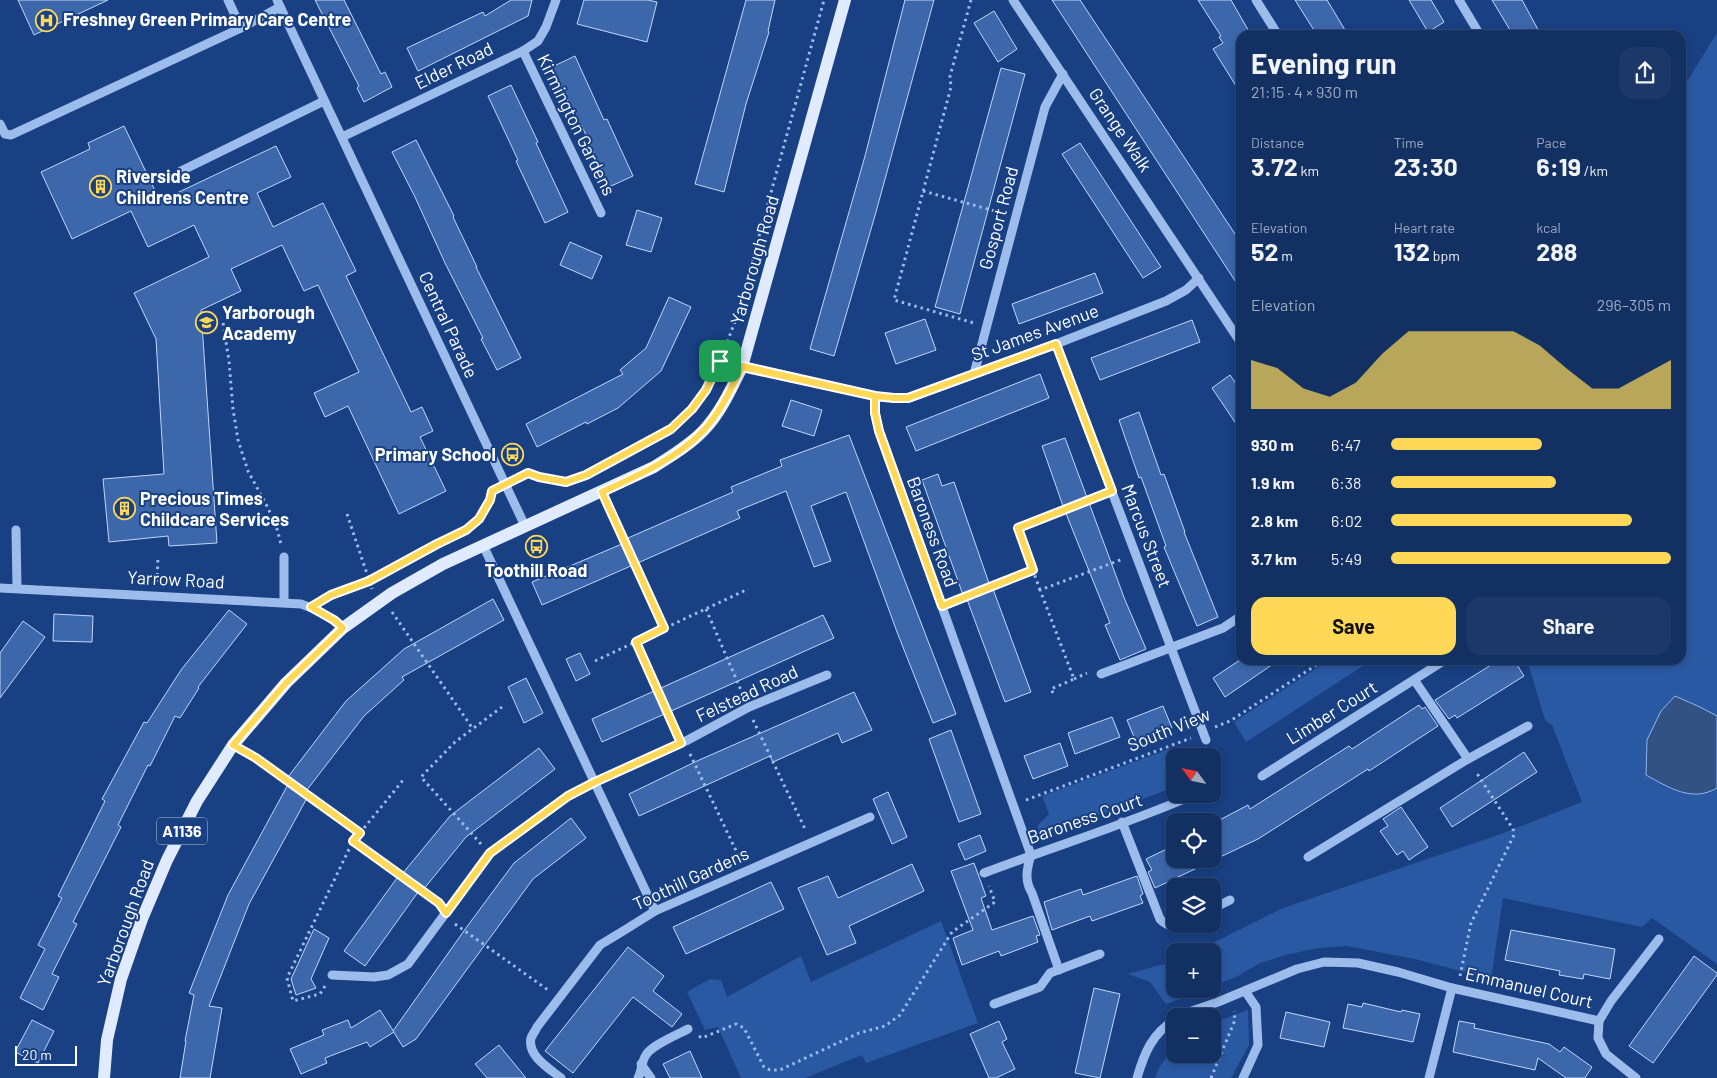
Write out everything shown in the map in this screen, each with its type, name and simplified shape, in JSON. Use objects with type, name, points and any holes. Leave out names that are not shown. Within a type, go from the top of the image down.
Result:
[{"type":"main road","name":"Yarborough Road","points":[[104,1078],[108,1040],[120,979],[142,919],[167,860],[197,800],[233,745],[286,683],[343,628],[381,601],[443,564],[654,467],[680,450],[704,430],[726,400],[742,367],[845,0]]},
{"type":"street","points":[[228,0],[240,28]]},
{"type":"street","name":"Elder Road","points":[[342,137],[523,51],[538,42],[546,28],[556,0]]},
{"type":"street","name":"Grange Walk","points":[[1013,0],[1236,335]]},
{"type":"street","points":[[1256,0],[1275,30]]},
{"type":"street","points":[[1459,0],[1477,30]]},
{"type":"street","points":[[0,124],[4,134],[11,135],[240,28],[279,3]]},
{"type":"street","name":"Central Parade","points":[[279,3],[525,526]]},
{"type":"street","name":"Kirmington Gardens","points":[[523,51],[601,212]]},
{"type":"street","name":"Gosport Road","points":[[974,374],[1045,108],[1063,74]]},
{"type":"street","points":[[181,171],[324,101]]},
{"type":"street","name":"St James Avenue","points":[[875,396],[908,398],[974,374],[1177,296],[1199,278]]},
{"type":"street","name":"Marcus Street","points":[[1056,344],[1205,736]]},
{"type":"street","points":[[720,361],[875,396]]},
{"type":"street","name":"Baroness Road","points":[[875,396],[875,413],[879,431],[1032,855]]},
{"type":"street","points":[[16,530],[16,588]]},
{"type":"street","points":[[483,545],[655,911]]},
{"type":"street","points":[[284,557],[284,602]]},
{"type":"street","name":"Yarrow Road","points":[[0,588],[284,602],[311,607],[334,620],[343,628]]},
{"type":"street","points":[[1100,674],[1223,628],[1236,619]]},
{"type":"street","name":"Limber Court","points":[[1262,776],[1438,665]]},
{"type":"street","name":"Felstead Road","points":[[332,975],[374,977],[388,975],[408,964],[490,853],[568,796],[683,742],[748,707],[827,675]]},
{"type":"street","points":[[1415,681],[1468,759]]},
{"type":"street","points":[[1308,857],[1468,759],[1528,726]]},
{"type":"street","name":"Baroness Court","points":[[984,873],[1122,822],[1156,812],[1176,803]]},
{"type":"street","name":"Toothill Gardens","points":[[561,1078],[538,1059],[532,1048],[531,1038],[600,945],[655,911],[870,817]]},
{"type":"street","points":[[1122,822],[1160,919],[1166,924]]},
{"type":"street","points":[[1032,855],[1026,871],[1028,886],[1059,970]]},
{"type":"street","points":[[1221,904],[1230,900]]},
{"type":"street","name":"Emmanuel Court","points":[[1636,1078],[1606,1054],[1598,1038],[1599,1021],[1611,1001],[1660,939]]},
{"type":"street","points":[[994,1004],[1040,987],[1050,973],[1100,954]]},
{"type":"street","name":"Emmanuel Court","points":[[1201,1008],[1297,970],[1324,962],[1358,963],[1455,988],[1599,1021]]},
{"type":"street","points":[[1429,1078],[1455,988]]},
{"type":"street","points":[[1243,1078],[1258,1045],[1256,1007],[1245,991]]},
{"type":"street","points":[[1137,1078],[1144,1054],[1166,1026]]},
{"type":"street","points":[[638,1078],[641,1064],[651,1049],[688,1029]]},
{"type":"street","points":[[641,1064],[651,1078]]},
{"type":"path","points":[[311,607],[331,595],[369,581],[466,530],[479,519],[490,500],[492,491],[528,473],[566,482],[586,475],[671,429],[692,409],[706,390],[720,361],[737,316],[824,0]]},
{"type":"path","points":[[971,0],[950,76],[951,86],[894,300],[986,327]]},
{"type":"path","points":[[923,191],[1016,217]]},
{"type":"path","points":[[223,323],[238,440],[248,471],[277,529],[284,557]]},
{"type":"path","points":[[1053,692],[1051,689],[1074,679],[1018,528],[1112,491]]},
{"type":"path","points":[[602,492],[664,628]]},
{"type":"path","points":[[347,514],[369,581],[381,601],[472,729]]},
{"type":"path","points":[[1040,590],[1136,554]]},
{"type":"path","points":[[157,596],[158,557]]},
{"type":"path","points":[[942,606],[1033,570]]},
{"type":"path","points":[[596,660],[748,589]]},
{"type":"path","points":[[706,609],[754,723],[811,842]]},
{"type":"path","points":[[636,642],[746,871]]},
{"type":"path","name":"South View","points":[[1014,804],[1205,736],[1316,665]]},
{"type":"path","points":[[490,853],[421,777],[455,742],[502,706]]},
{"type":"path","points":[[233,745],[256,758],[360,833]]},
{"type":"path","points":[[1455,988],[1471,923],[1514,836],[1513,829],[1468,759]]},
{"type":"path","points":[[332,975],[320,994],[293,1002],[287,978],[353,841],[404,779]]},
{"type":"path","points":[[353,841],[439,903],[452,922],[559,999]]},
{"type":"path","points":[[688,1029],[702,1038],[736,1024],[744,1028],[764,1067],[770,1070],[780,1070],[859,1033],[885,1026],[900,1015],[952,932],[995,902],[984,873]]},
{"type":"path","points":[[1211,1078],[1235,1020],[1234,1008],[1230,998]]},
{"type":"shaded area","points":[[1717,33],[1717,964],[1652,918],[1642,927],[1503,898],[1491,979],[1415,959],[1347,946],[1318,948],[1286,955],[1260,963],[1238,976],[1221,983],[1221,943],[1213,943],[1283,908],[1501,834],[1582,802],[1552,725],[1545,720],[1528,665],[1686,665],[1686,83]]},
{"type":"shaded area","points":[[1321,665],[1364,665],[1246,742],[1234,722]]},
{"type":"shaded area","points":[[1675,696],[1717,716],[1717,788],[1708,792],[1689,794],[1680,792],[1646,775],[1647,740],[1661,711]]},
{"type":"shaded area","points":[[1166,750],[1166,790],[1041,836],[1038,825],[1049,814],[1042,796]]},
{"type":"shaded area","points":[[941,921],[978,1023],[866,1063],[862,1055],[805,1078],[741,1078],[718,1027],[705,1030],[687,992],[710,979],[721,980],[727,997],[801,956],[811,982]]},
{"type":"shaded area","points":[[1166,963],[1166,998],[1182,998],[1166,1004],[1150,982],[1128,974]]},
{"type":"shaded area","points":[[1248,1010],[1249,1045],[1231,1078],[1155,1078],[1166,1058],[1166,1063],[1221,1063],[1221,1020]]},
{"type":"building","name":"Freshney Green Primary Care Centre","points":[[18,0],[108,0],[34,35]]},
{"type":"building","points":[[315,0],[344,0],[381,74],[385,72],[392,87],[364,102],[357,88],[359,86]]},
{"type":"building","points":[[511,0],[532,0],[528,16],[418,71],[407,48],[483,12],[485,16]]},
{"type":"building","points":[[584,0],[648,0],[657,2],[647,42],[577,24]]},
{"type":"building","points":[[746,0],[775,0],[769,32],[746,104],[724,192],[695,184]]},
{"type":"building","points":[[905,0],[934,0],[834,356],[810,349],[865,156]]},
{"type":"building","points":[[1052,0],[1080,0],[1236,235],[1236,282]]},
{"type":"building","points":[[1198,0],[1231,0],[1248,30],[1236,30],[1236,86],[1213,49],[1223,43],[1219,37],[1221,36]]},
{"type":"building","points":[[1295,0],[1327,0],[1345,30],[1314,30]]},
{"type":"building","points":[[1409,0],[1431,0],[1444,22],[1431,30],[1427,30]]},
{"type":"building","points":[[1492,0],[1522,0],[1538,30],[1510,30]]},
{"type":"building","points":[[994,11],[1017,49],[998,62],[974,23]]},
{"type":"building","points":[[575,56],[604,120],[607,119],[633,176],[609,187],[581,124],[579,125],[552,67]]},
{"type":"building","points":[[1001,68],[1025,74],[960,314],[935,307]]},
{"type":"building","points":[[511,85],[568,212],[545,223],[488,96]]},
{"type":"building","points":[[124,126],[160,201],[276,146],[291,177],[257,193],[273,227],[323,203],[356,271],[346,276],[411,412],[422,407],[433,431],[420,437],[446,491],[399,514],[348,406],[325,417],[314,393],[359,372],[318,285],[304,291],[282,245],[231,269],[241,291],[201,310],[217,543],[169,546],[168,536],[109,542],[103,479],[164,474],[156,339],[134,293],[209,257],[194,225],[148,247],[131,211],[72,239],[41,172],[90,149],[88,143]]},
{"type":"building","points":[[416,140],[521,358],[497,370],[392,152]]},
{"type":"building","points":[[1080,143],[1161,267],[1143,278],[1062,154]]},
{"type":"building","points":[[637,210],[662,218],[651,252],[626,245]]},
{"type":"building","points":[[570,242],[602,256],[592,279],[560,265]]},
{"type":"building","points":[[1095,273],[1103,293],[1019,324],[1012,304]]},
{"type":"building","points":[[669,297],[691,307],[661,371],[618,408],[537,447],[526,424],[623,374],[620,370],[646,348]]},
{"type":"building","points":[[925,319],[936,350],[896,364],[885,333]]},
{"type":"building","points":[[1192,320],[1200,342],[1100,380],[1091,358]]},
{"type":"building","points":[[1040,374],[1049,398],[916,451],[906,427]]},
{"type":"building","points":[[1230,375],[1236,384],[1236,424],[1212,388]]},
{"type":"building","points":[[791,400],[822,410],[814,436],[782,426]]},
{"type":"building","points":[[1139,412],[1161,475],[1164,474],[1184,532],[1218,617],[1197,626],[1164,547],[1166,546],[1141,477],[1139,478],[1119,420]]},
{"type":"building","points":[[849,435],[956,714],[933,723],[897,632],[846,492],[811,506],[831,561],[814,567],[786,491],[737,511],[740,518],[542,605],[532,582],[629,541],[628,538],[733,492],[731,487],[782,466],[780,460]]},
{"type":"building","points":[[1065,438],[1125,600],[1146,649],[1120,660],[1105,625],[1110,623],[1063,506],[1042,446]]},
{"type":"building","points":[[938,474],[942,486],[954,482],[991,589],[993,589],[1031,692],[1005,702],[965,594],[963,595],[922,480]]},
{"type":"building","points":[[493,599],[504,620],[402,677],[404,680],[364,716],[303,795],[307,798],[249,904],[209,1006],[222,1008],[210,1078],[180,1078],[194,995],[189,993],[228,895],[291,779],[288,777],[346,701],[404,649]]},
{"type":"building","points":[[229,610],[247,624],[198,687],[180,718],[175,716],[150,766],[148,765],[118,825],[121,827],[73,922],[77,924],[52,974],[59,977],[43,1010],[20,998],[45,949],[38,945],[62,898],[58,896],[105,801],[102,799],[144,722],[147,723],[181,670]]},
{"type":"building","points":[[54,614],[93,616],[92,642],[53,641]]},
{"type":"building","points":[[823,615],[834,638],[602,742],[592,719]]},
{"type":"building","points":[[23,621],[45,637],[0,698],[0,653]]},
{"type":"building","points":[[580,653],[590,674],[576,681],[566,659]]},
{"type":"building","points":[[1236,663],[1236,665],[1272,665],[1225,697],[1213,678]]},
{"type":"building","points":[[1491,665],[1517,665],[1524,676],[1457,718],[1455,715],[1449,719],[1435,700]]},
{"type":"building","points":[[526,678],[543,713],[524,723],[508,687]]},
{"type":"building","points":[[854,692],[872,730],[842,743],[838,733],[773,762],[770,756],[639,816],[629,794],[697,761]]},
{"type":"building","points":[[1419,705],[1422,709],[1425,707],[1438,726],[1258,839],[1221,857],[1221,819],[1248,805],[1250,809],[1349,746],[1352,749]]},
{"type":"building","points":[[1163,706],[1172,728],[1136,742],[1127,720]]},
{"type":"building","points":[[1112,717],[1120,737],[1075,754],[1068,733]]},
{"type":"building","points":[[951,730],[981,814],[959,822],[929,739]]},
{"type":"building","points":[[1060,743],[1068,766],[1033,779],[1024,756]]},
{"type":"building","points":[[539,748],[555,769],[466,837],[423,890],[421,888],[365,966],[344,951],[397,878],[450,816]]},
{"type":"building","points":[[1524,752],[1537,772],[1452,827],[1440,808]]},
{"type":"building","points":[[888,792],[907,837],[892,844],[873,799]]},
{"type":"building","points":[[1401,807],[1428,847],[1409,860],[1403,851],[1397,855],[1380,831],[1388,826],[1383,819]]},
{"type":"building","points":[[571,818],[586,838],[533,879],[416,1039],[403,1047],[393,1031],[466,928],[514,863]]},
{"type":"building","points":[[980,835],[986,851],[965,860],[958,844]]},
{"type":"building","points":[[1166,849],[1166,868],[1197,868],[1176,878],[1166,878],[1166,883],[1155,888],[1148,872],[1152,870],[1146,859]]},
{"type":"building","points":[[974,863],[986,896],[981,898],[992,930],[1033,916],[1040,935],[1036,936],[1038,942],[1001,956],[999,951],[962,965],[953,938],[973,930],[951,871]]},
{"type":"building","points":[[912,864],[924,891],[849,926],[856,943],[827,955],[798,888],[828,876],[838,898]]},
{"type":"building","points":[[1137,876],[1143,894],[1140,896],[1143,903],[1092,921],[1090,916],[1052,930],[1044,902],[1081,889],[1083,895]]},
{"type":"building","points":[[771,882],[784,909],[686,954],[673,927]]},
{"type":"building","points":[[314,929],[329,938],[311,979],[316,988],[296,995],[291,979]]},
{"type":"building","points":[[1511,930],[1615,949],[1610,979],[1584,974],[1583,979],[1559,975],[1560,971],[1505,960]]},
{"type":"building","points":[[628,947],[664,976],[653,991],[682,1014],[672,1027],[633,997],[573,1073],[545,1051]]},
{"type":"building","points":[[1694,956],[1717,973],[1717,975],[1653,1063],[1629,1046]]},
{"type":"building","points":[[1094,988],[1120,994],[1100,1078],[1075,1073]]},
{"type":"building","points":[[1363,1003],[1401,1012],[1402,1010],[1420,1014],[1413,1042],[1343,1028],[1348,1004],[1362,1007]]},
{"type":"building","points":[[380,1010],[394,1032],[370,1047],[367,1042],[325,1058],[327,1063],[301,1074],[290,1049],[324,1035],[322,1030],[348,1020],[351,1028]]},
{"type":"building","points":[[1286,1012],[1330,1022],[1324,1047],[1280,1038]]},
{"type":"building","points":[[32,1020],[54,1031],[38,1063],[15,1052]]},
{"type":"building","points":[[999,1021],[1007,1039],[1002,1042],[1015,1069],[996,1078],[989,1078],[970,1034]]},
{"type":"building","points":[[1459,1021],[1475,1024],[1474,1028],[1549,1044],[1560,1052],[1564,1047],[1592,1067],[1585,1078],[1566,1078],[1538,1058],[1535,1070],[1453,1052]]},
{"type":"building","points":[[499,1045],[526,1078],[487,1078],[475,1064]]},
{"type":"building","points":[[690,1051],[702,1078],[670,1078],[663,1064]]},
{"type":"place","name":"Freshney Green Primary Care Centre","points":[[47,20]]},
{"type":"place","name":"Riverside Childrens Centre","points":[[100,187]]},
{"type":"place","name":"Yarborough Academy","points":[[206,323]]},
{"type":"place","name":"Primary School","points":[[512,455]]},
{"type":"place","name":"Precious Times Childcare Services","points":[[124,509]]},
{"type":"place","name":"Toothill Road","points":[[536,546]]},
{"type":"route","points":[[720,361],[706,390],[692,409],[671,429],[586,475],[566,482],[528,473],[492,491],[490,500],[479,519],[466,530],[369,581],[331,595],[311,607],[334,620],[343,628],[286,683],[233,745],[256,758],[360,833],[353,841],[439,903],[446,913],[490,853],[568,796],[681,743],[636,642],[664,628],[602,492],[654,467],[680,450],[704,430],[726,400],[742,367],[796,378],[850,389],[875,396],[875,413],[879,431],[942,606],[1033,570],[1018,528],[1112,491],[1056,344],[908,398],[875,396],[850,389],[720,361]]}]
